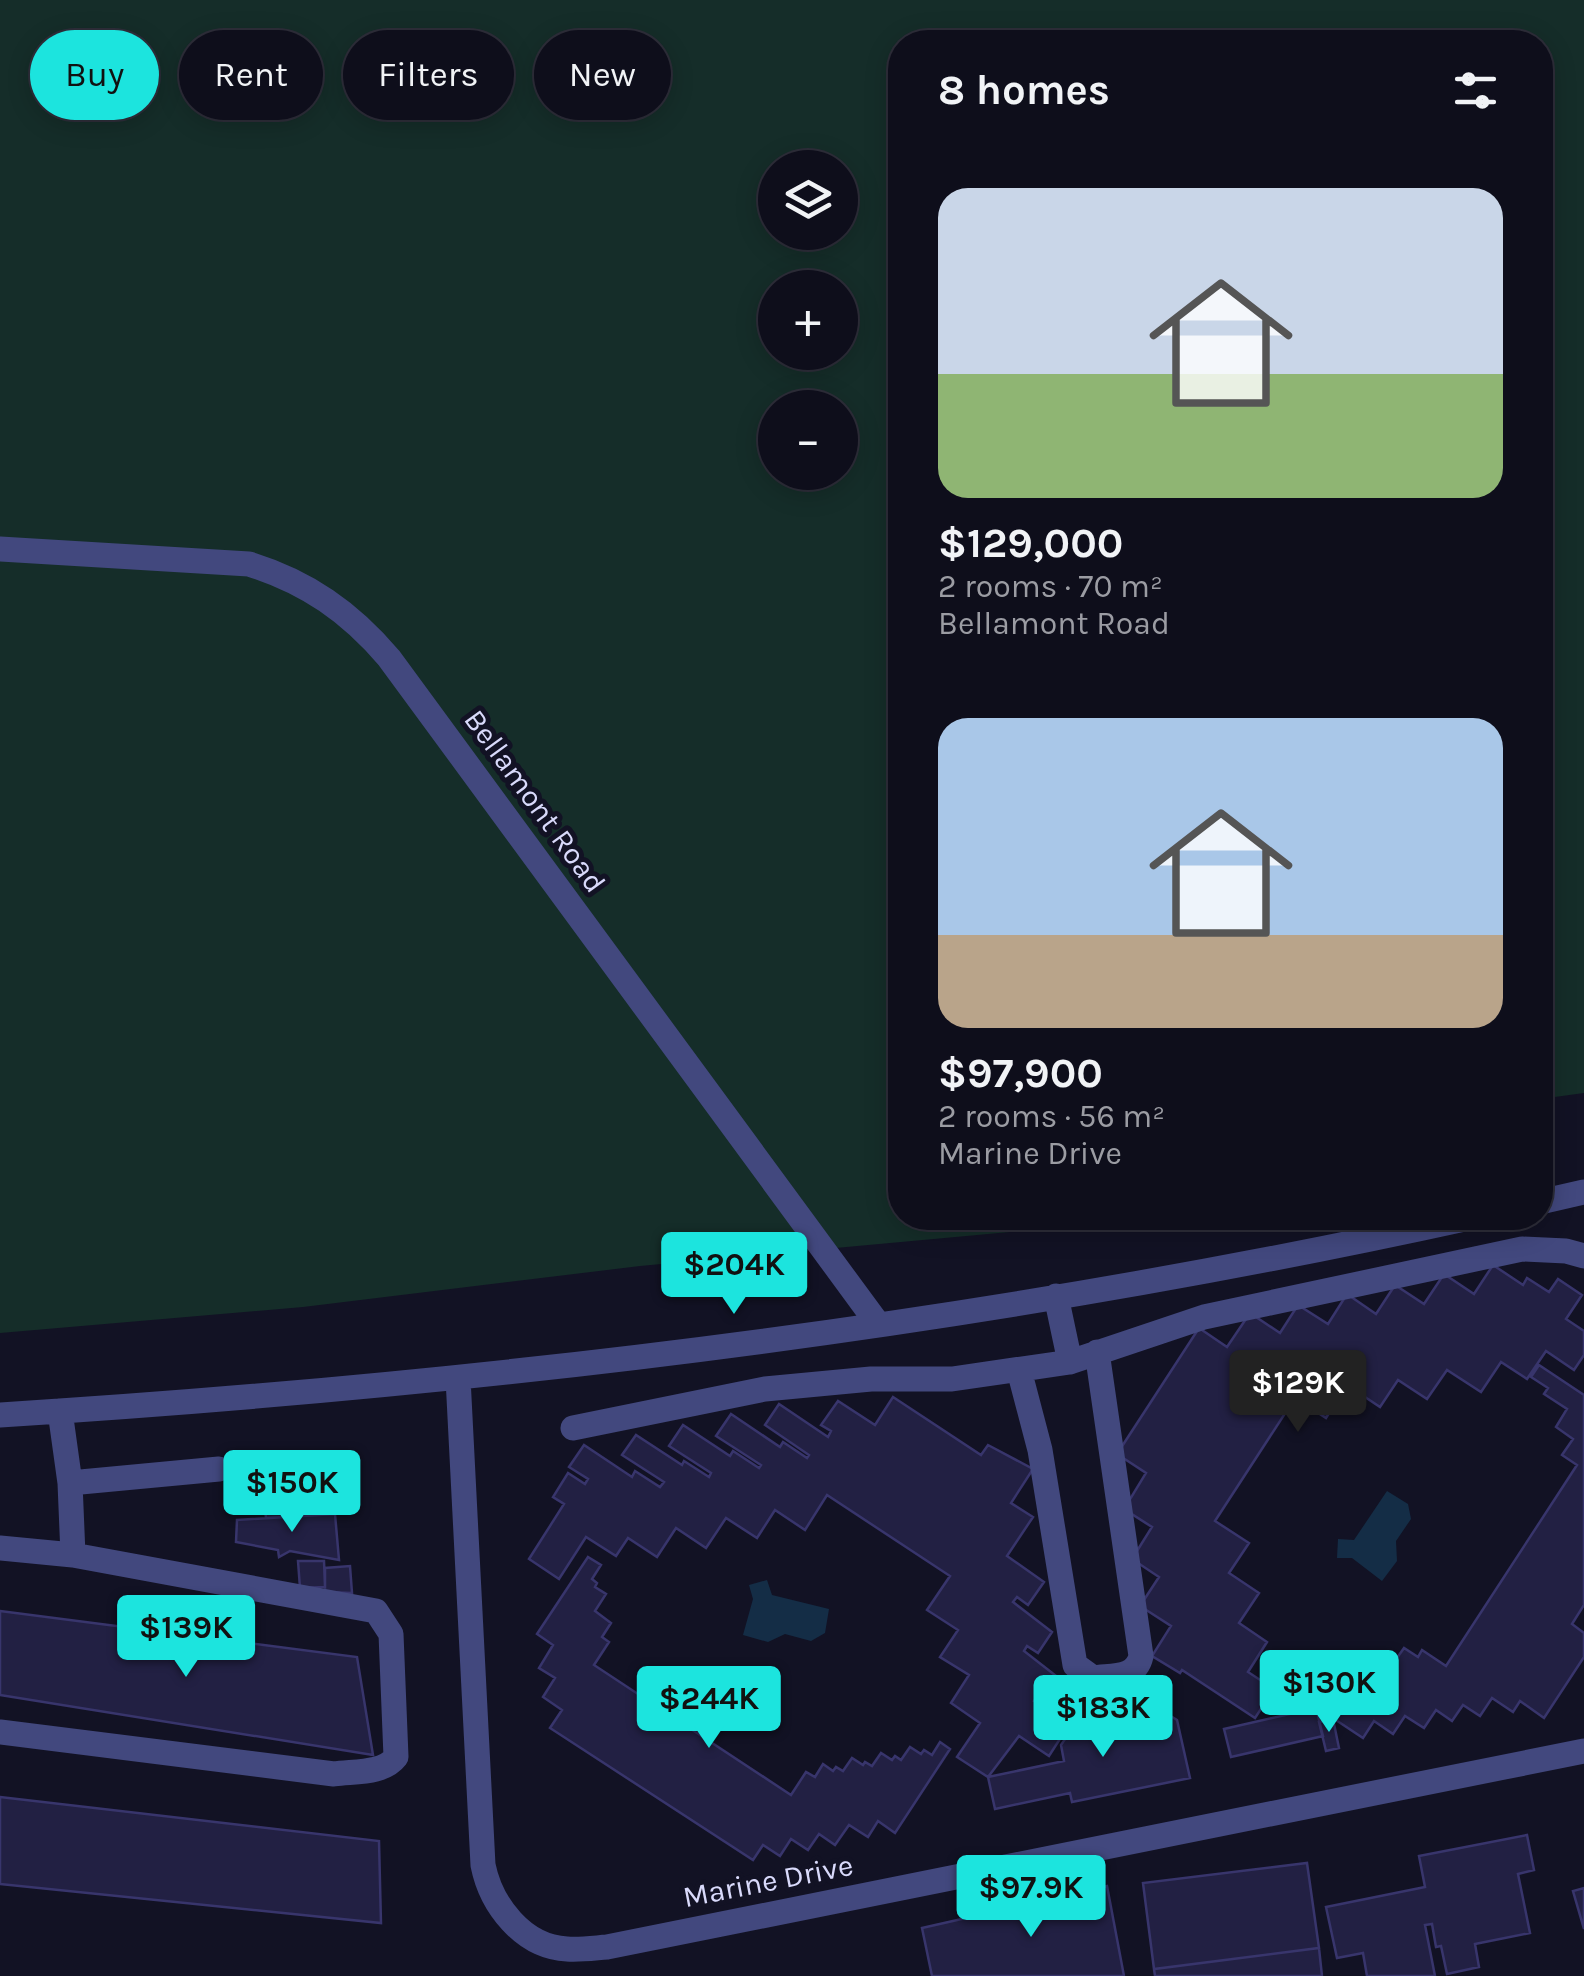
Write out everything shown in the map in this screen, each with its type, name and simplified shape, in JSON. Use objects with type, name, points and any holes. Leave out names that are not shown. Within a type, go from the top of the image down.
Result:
[{"type":"street","name":"Bellamont Road","points":[[0,549],[249,564],[310,588],[364,628],[390,658],[878,1324]]},
{"type":"street","points":[[1553,1199],[1584,1192]]},
{"type":"street","points":[[0,1415],[458,1378],[878,1324],[1296,1256],[1414,1230]]},
{"type":"street","points":[[573,1428],[764,1389],[871,1379],[952,1379],[1070,1362],[1204,1316],[1522,1249],[1566,1250],[1584,1256]]},
{"type":"street","points":[[1056,1296],[1070,1362]]},
{"type":"street","points":[[1019,1370],[1040,1450],[1075,1665],[1093,1678],[1128,1674],[1136,1669],[1141,1656],[1097,1352]]},
{"type":"street","name":"Marine Drive","points":[[458,1378],[483,1865],[492,1893],[518,1928],[534,1939],[563,1949],[607,1947],[1584,1751]]},
{"type":"street","points":[[60,1411],[74,1554]]},
{"type":"street","points":[[70,1483],[218,1469]]},
{"type":"street","points":[[0,1548],[74,1554],[376,1611],[391,1634],[396,1757],[382,1768],[334,1774],[0,1732]]},
{"type":"green space","points":[[0,0],[1584,0],[1584,1093],[1553,1097],[1553,30],[888,30],[888,1230],[1032,1230],[640,1266],[303,1307],[0,1333]]},
{"type":"water","points":[[1387,1491],[1408,1504],[1411,1519],[1396,1541],[1397,1561],[1382,1581],[1352,1558],[1337,1558],[1338,1539],[1354,1540]]},
{"type":"water","points":[[767,1580],[772,1595],[829,1609],[825,1633],[811,1641],[785,1634],[768,1642],[743,1635],[753,1599],[749,1585]]},
{"type":"building","points":[[1493,1265],[1523,1285],[1527,1278],[1549,1292],[1558,1279],[1582,1295],[1566,1319],[1584,1331],[1584,1355],[1574,1370],[1546,1351],[1527,1379],[1501,1362],[1481,1392],[1447,1370],[1427,1399],[1398,1380],[1380,1407],[1347,1385],[1326,1418],[1295,1398],[1215,1521],[1249,1543],[1229,1573],[1259,1593],[1239,1623],[1267,1642],[1248,1672],[1274,1689],[1255,1718],[1182,1670],[1180,1673],[1152,1656],[1171,1626],[1140,1606],[1159,1577],[1132,1559],[1152,1527],[1124,1509],[1146,1473],[1117,1454],[1199,1328],[1227,1347],[1250,1313],[1280,1333],[1298,1305],[1328,1324],[1347,1294],[1376,1314],[1395,1285],[1424,1304],[1444,1274],[1474,1294]]},
{"type":"building","points":[[1539,1365],[1584,1395],[1584,1605],[1572,1624],[1584,1633],[1584,1657],[1544,1718],[1520,1701],[1513,1712],[1492,1698],[1480,1716],[1463,1705],[1452,1721],[1436,1710],[1424,1728],[1405,1716],[1393,1734],[1374,1721],[1363,1738],[1283,1685],[1290,1674],[1301,1681],[1306,1674],[1311,1677],[1318,1666],[1331,1674],[1346,1660],[1361,1669],[1376,1654],[1389,1662],[1404,1648],[1418,1657],[1422,1650],[1446,1666],[1577,1465],[1562,1455],[1573,1439],[1556,1427],[1567,1409],[1544,1394],[1548,1388],[1531,1377]]},
{"type":"building","points":[[893,1397],[981,1455],[988,1445],[1033,1469],[1011,1503],[1033,1517],[1007,1556],[1044,1582],[1028,1605],[1017,1597],[1013,1602],[1052,1632],[1038,1653],[1027,1646],[1024,1651],[1060,1679],[1046,1701],[1038,1696],[1034,1701],[1048,1711],[1044,1717],[1065,1731],[1049,1756],[1019,1736],[988,1777],[957,1757],[980,1723],[951,1703],[969,1675],[940,1657],[958,1630],[927,1610],[950,1576],[827,1495],[805,1530],[775,1510],[757,1538],[726,1518],[706,1548],[676,1528],[657,1557],[628,1538],[616,1556],[586,1537],[559,1579],[529,1559],[564,1504],[553,1497],[568,1473],[585,1484],[588,1479],[569,1467],[584,1445],[632,1477],[635,1471],[660,1487],[664,1482],[622,1455],[636,1435],[682,1465],[684,1461],[709,1477],[711,1473],[669,1446],[683,1425],[730,1456],[733,1451],[759,1468],[761,1465],[716,1436],[731,1414],[780,1447],[783,1442],[807,1458],[809,1455],[765,1425],[779,1404],[828,1437],[831,1431],[821,1425],[838,1401],[875,1425]]},
{"type":"building","points":[[299,1462],[301,1516],[266,1518],[260,1464]]},
{"type":"building","points":[[335,1514],[339,1560],[290,1551],[279,1557],[278,1550],[236,1542],[237,1520]]},
{"type":"building","points":[[588,1557],[601,1565],[592,1579],[597,1583],[595,1587],[606,1594],[595,1611],[611,1623],[602,1637],[609,1642],[594,1665],[791,1795],[806,1772],[815,1777],[823,1764],[833,1771],[836,1767],[843,1771],[852,1758],[872,1766],[881,1753],[901,1760],[910,1747],[932,1755],[940,1742],[950,1749],[895,1833],[878,1821],[868,1837],[849,1825],[835,1845],[819,1834],[808,1850],[791,1839],[780,1856],[763,1845],[753,1860],[550,1728],[562,1710],[543,1697],[555,1678],[539,1668],[553,1645],[537,1634]]},
{"type":"building","points":[[298,1561],[324,1561],[325,1587],[300,1588]]},
{"type":"building","points":[[350,1566],[352,1593],[325,1592],[325,1568]]},
{"type":"building","points":[[0,1611],[357,1657],[373,1755],[0,1695]]},
{"type":"building","points":[[1111,1702],[1127,1713],[1153,1705],[1177,1720],[1190,1778],[1072,1802],[1070,1793],[995,1809],[988,1777],[1064,1761],[1061,1745],[1076,1723],[1102,1717]]},
{"type":"building","points":[[1316,1708],[1323,1736],[1231,1757],[1224,1729]]},
{"type":"building","points":[[1333,1719],[1339,1748],[1326,1751],[1319,1722]]},
{"type":"building","points":[[0,1797],[379,1841],[381,1923],[0,1884]]},
{"type":"building","points":[[1527,1835],[1534,1870],[1518,1874],[1530,1933],[1475,1944],[1479,1967],[1447,1974],[1432,1924],[1425,1925],[1435,1976],[1367,1976],[1363,1953],[1337,1958],[1326,1907],[1425,1887],[1419,1856]]},
{"type":"building","points":[[1307,1863],[1319,1948],[1154,1969],[1143,1883]]},
{"type":"building","points":[[1107,1886],[1124,1976],[932,1976],[922,1928]]},
{"type":"building","points":[[1584,1888],[1584,1929],[1573,1891]]},
{"type":"building","points":[[1319,1948],[1322,1976],[1155,1976],[1154,1969]]}]
